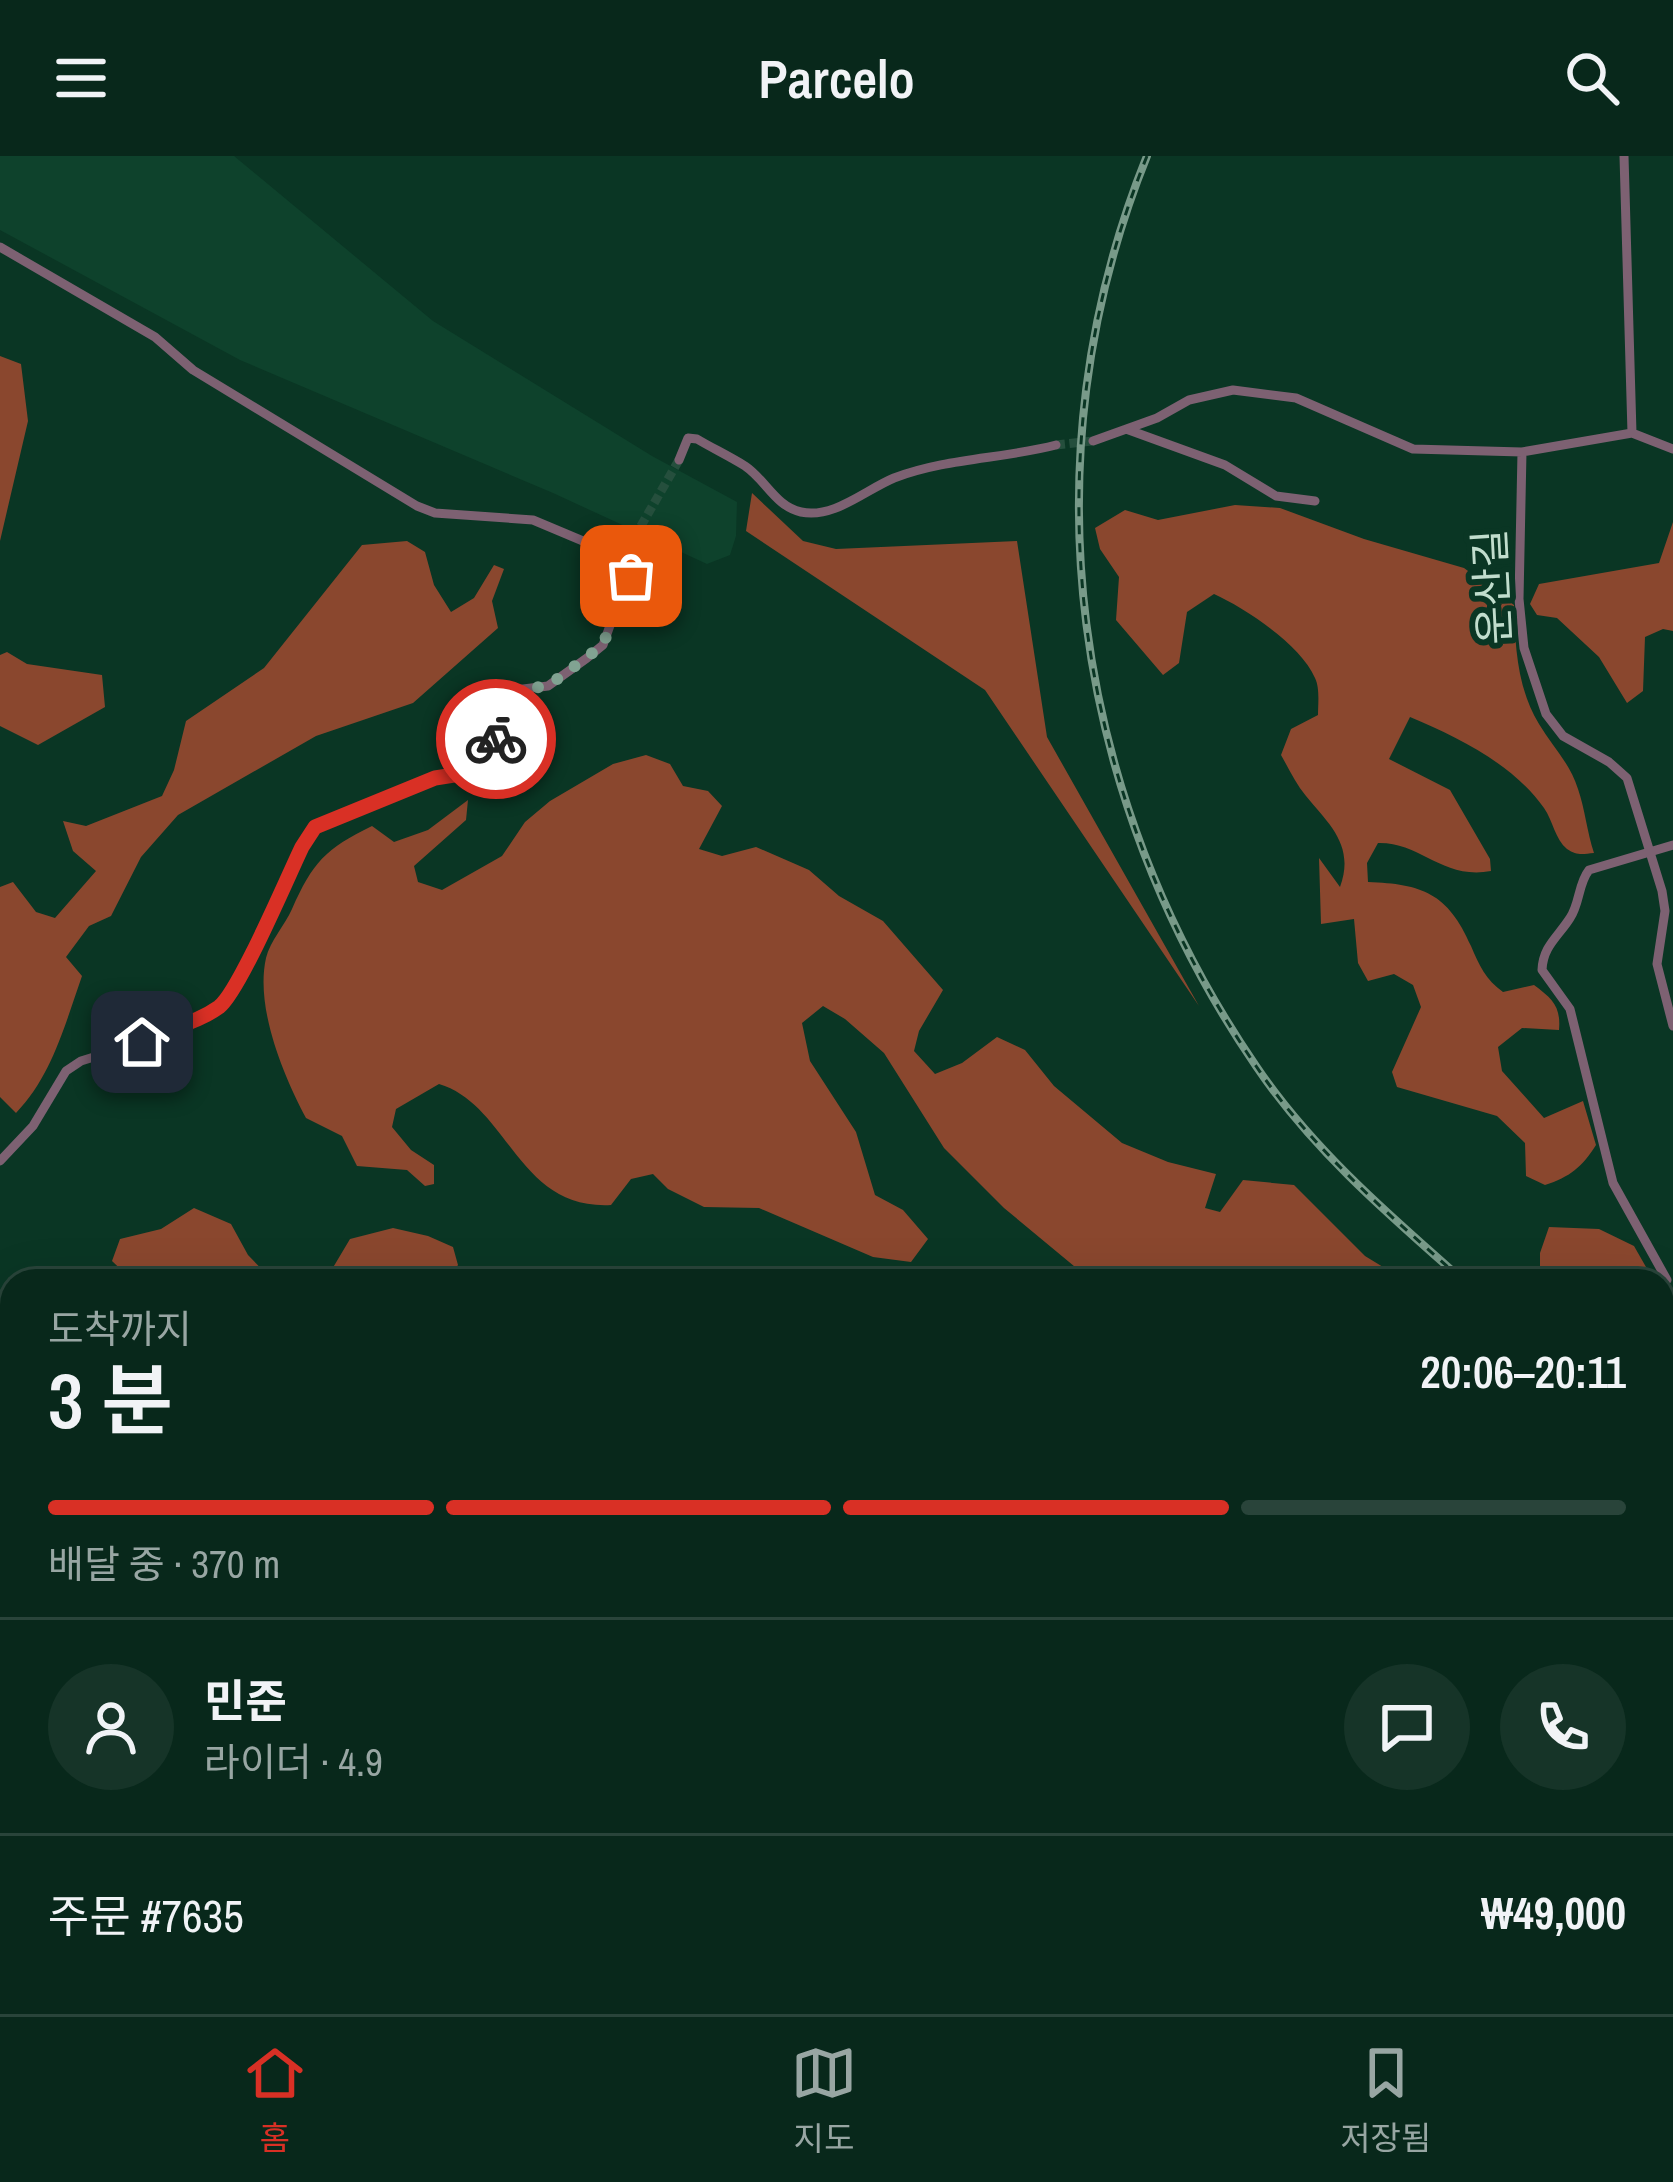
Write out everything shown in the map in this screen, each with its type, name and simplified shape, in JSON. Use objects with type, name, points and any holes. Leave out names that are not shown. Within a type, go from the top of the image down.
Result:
[{"type":"street","points":[[1624,156],[1632,433]]},
{"type":"street","points":[[0,247],[155,337],[193,370],[417,506],[435,514],[533,520],[621,556],[628,562],[632,584],[617,606],[603,645],[548,686],[499,692],[495,760],[486,770],[435,778],[315,827],[228,999],[190,1024],[169,1027],[66,1071],[33,1126],[0,1160]]},
{"type":"street","points":[[1093,441],[1189,400],[1233,390],[1296,398],[1413,449],[1522,452],[1632,433],[1673,449]]},
{"type":"street","points":[[1126,429],[1225,465],[1276,496],[1315,501]]},
{"type":"street","points":[[679,460],[688,438],[697,439],[747,467],[786,506],[812,513],[832,510],[866,490],[949,461],[1056,445]]},
{"type":"street","name":"운산길","points":[[1522,452],[1519,599],[1524,648],[1546,713],[1563,736],[1610,762],[1627,778],[1662,891],[1667,936],[1657,964],[1673,1026]]},
{"type":"street","points":[[621,556],[634,538]]},
{"type":"street","points":[[1661,1269],[1612,1183],[1570,1009],[1542,970],[1547,947],[1574,911],[1584,876],[1600,866],[1673,844]]},
{"type":"shaded area","points":[[0,156],[234,156],[433,321],[652,456],[737,502],[730,555],[707,564],[240,360],[0,230]]},
{"type":"shaded area","points":[[0,356],[21,364],[28,421],[0,541]]},
{"type":"shaded area","points":[[752,493],[803,541],[836,549],[1017,541],[1047,737],[1199,1006],[985,690],[746,531]]},
{"type":"shaded area","points":[[1235,505],[1280,508],[1464,568],[1514,605],[1526,696],[1575,780],[1594,853],[1567,849],[1544,808],[1501,766],[1466,743],[1410,717],[1389,759],[1450,790],[1490,859],[1491,871],[1459,870],[1407,848],[1378,843],[1367,863],[1368,882],[1404,885],[1431,895],[1453,914],[1497,987],[1503,992],[1534,985],[1554,1004],[1559,1030],[1522,1028],[1498,1047],[1502,1071],[1544,1118],[1583,1101],[1596,1145],[1562,1178],[1545,1185],[1526,1176],[1525,1143],[1497,1116],[1397,1087],[1392,1072],[1421,1007],[1413,985],[1394,974],[1368,981],[1358,963],[1354,919],[1321,924],[1319,858],[1340,887],[1342,848],[1281,755],[1291,729],[1318,715],[1318,686],[1308,665],[1271,629],[1214,594],[1187,612],[1179,663],[1163,675],[1116,620],[1119,577],[1100,549],[1095,528],[1125,510],[1158,520]]},
{"type":"shaded area","points":[[1673,522],[1673,631],[1663,629],[1645,637],[1643,691],[1627,703],[1599,657],[1557,618],[1537,615],[1530,604],[1539,584],[1659,563]]},
{"type":"shaded area","points":[[407,541],[425,552],[434,585],[451,612],[474,598],[494,565],[504,569],[492,601],[498,628],[413,703],[316,736],[178,815],[141,857],[111,916],[89,926],[66,957],[82,976],[48,1066],[16,1113],[0,1097],[0,887],[13,882],[36,912],[55,918],[96,871],[73,851],[63,821],[86,826],[162,796],[186,721],[264,668],[362,545]]},
{"type":"shaded area","points":[[7,652],[27,664],[102,675],[105,707],[38,745],[0,726],[0,655]]},
{"type":"shaded area","points":[[646,755],[670,764],[683,786],[708,791],[722,806],[699,849],[722,856],[756,847],[809,870],[839,896],[883,921],[943,990],[919,1031],[914,1051],[935,1074],[962,1063],[997,1037],[1025,1050],[1054,1086],[1122,1143],[1168,1162],[1216,1174],[1205,1208],[1220,1212],[1243,1180],[1294,1185],[1365,1256],[1386,1269],[1078,1269],[1004,1208],[944,1148],[884,1053],[823,1006],[802,1023],[810,1061],[856,1132],[875,1195],[903,1210],[928,1239],[911,1262],[873,1257],[759,1208],[704,1207],[668,1189],[653,1174],[631,1179],[611,1205],[579,1202],[554,1191],[482,1112],[463,1095],[439,1084],[396,1109],[392,1127],[411,1150],[434,1165],[434,1184],[425,1186],[407,1170],[357,1166],[342,1136],[306,1118],[280,1061],[264,998],[268,952],[314,868],[343,842],[372,826],[394,842],[428,830],[468,800],[466,820],[414,866],[418,882],[442,890],[502,856],[525,822],[550,801],[613,764]]},
{"type":"shaded area","points":[[194,1208],[231,1224],[261,1269],[120,1269],[112,1261],[120,1239],[161,1229]]},
{"type":"shaded area","points":[[1549,1227],[1599,1229],[1634,1246],[1647,1269],[1540,1269]]},
{"type":"shaded area","points":[[393,1228],[428,1236],[453,1247],[458,1265],[455,1269],[332,1269],[350,1239]]},
{"type":"tunnel","points":[[1056,445],[1093,441]]},
{"type":"tunnel","points":[[634,538],[679,460]]},
{"type":"railway","points":[[1147,156],[1109,271],[1086,389],[1079,507],[1086,624],[1108,740],[1144,853],[1193,962],[1256,1066],[1327,1153],[1451,1269]]},
{"type":"way so far","points":[[496,739],[499,692],[548,686],[603,645],[617,606],[632,584],[631,576]]},
{"type":"route","points":[[142,1042],[169,1027],[190,1024],[228,999],[315,827],[435,778],[486,770],[495,760],[496,739]]}]
